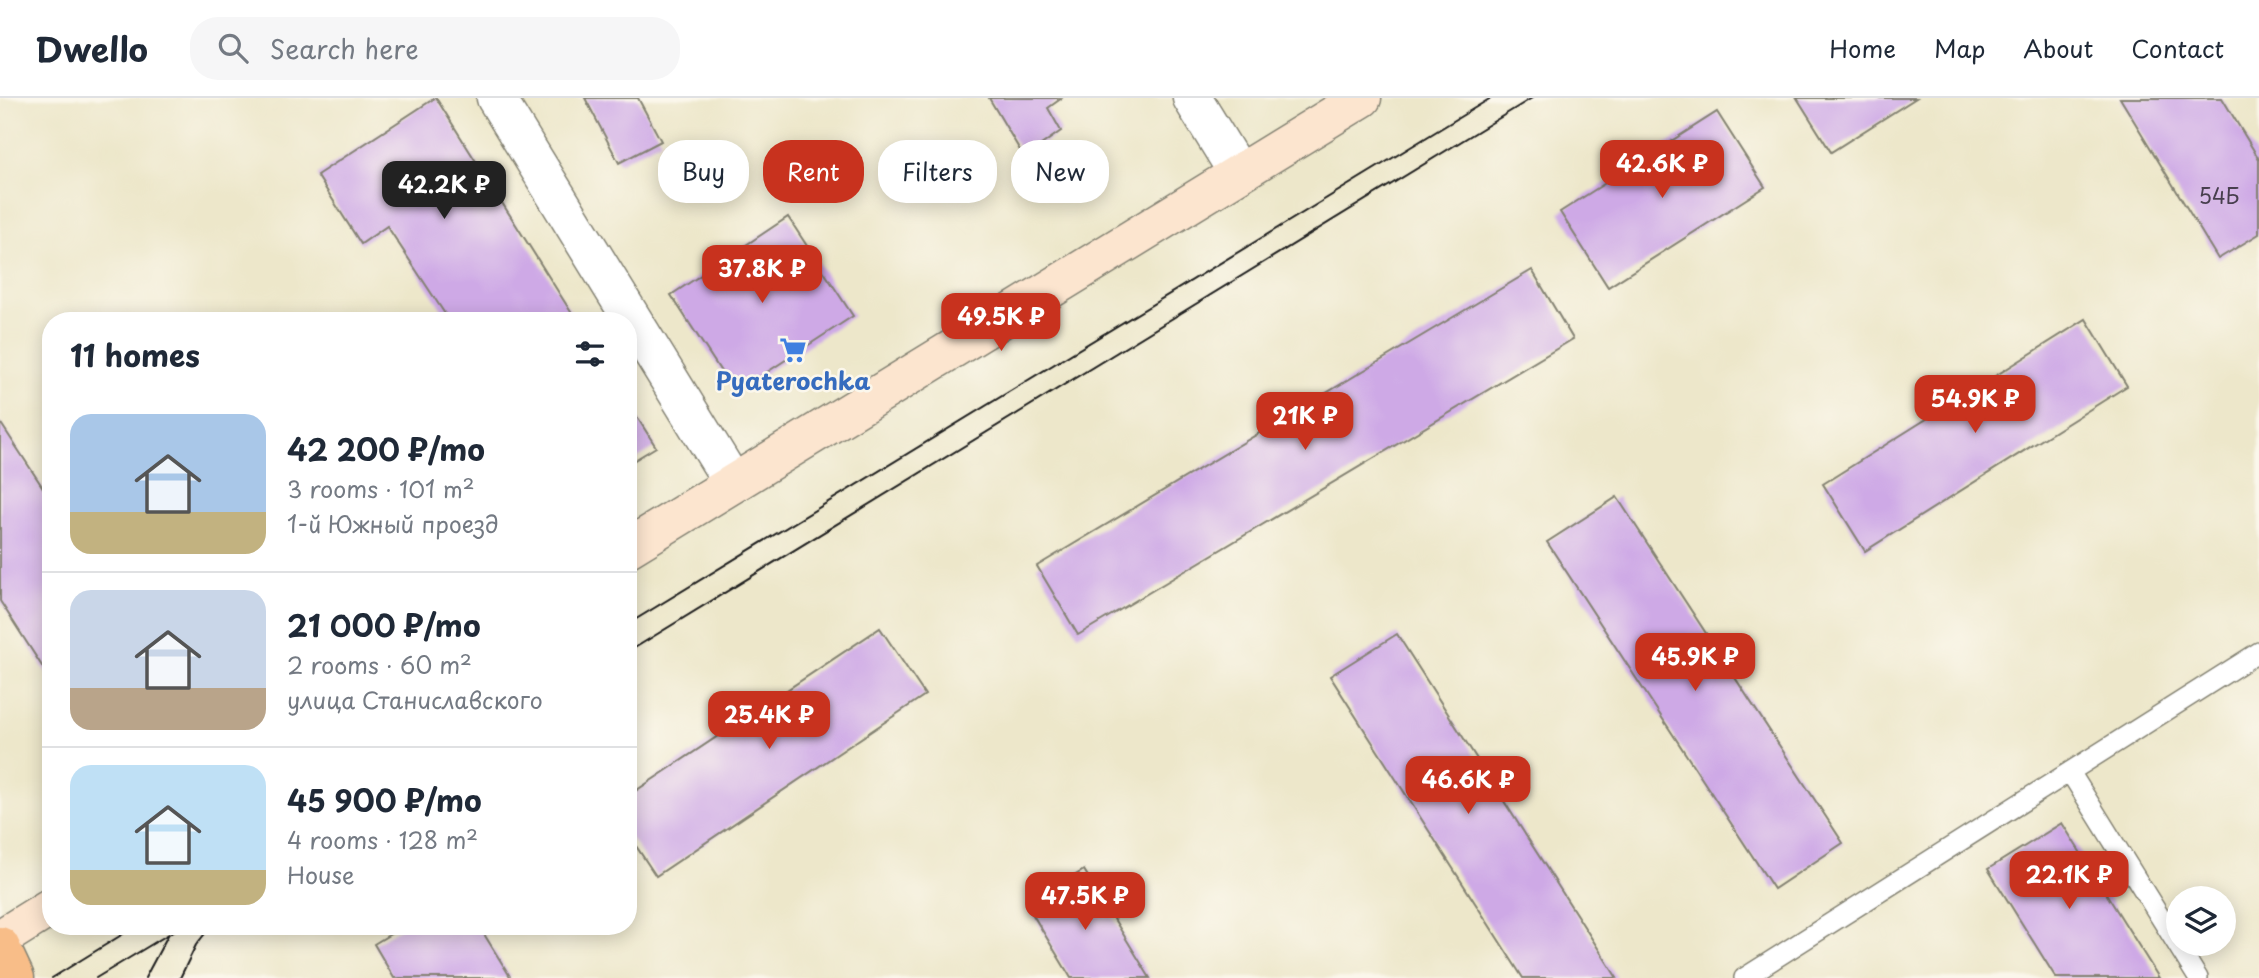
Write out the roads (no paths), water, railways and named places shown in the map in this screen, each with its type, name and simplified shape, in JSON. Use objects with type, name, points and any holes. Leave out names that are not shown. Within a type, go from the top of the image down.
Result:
[{"type":"main road","points":[[637,542],[1362,98]]},
{"type":"main road","points":[[0,939],[42,913]]},
{"type":"main road","points":[[0,946],[15,978]]},
{"type":"street","points":[[496,98],[628,312]]},
{"type":"street","points":[[1192,98],[1238,173]]},
{"type":"street","points":[[637,327],[733,483]]},
{"type":"lane","points":[[1744,978],[2257,657]]},
{"type":"lane","points":[[2070,772],[2198,978]]},
{"type":"tram line","points":[[637,619],[1491,98]]},
{"type":"tram line","points":[[637,646],[1532,98]]},
{"type":"tram line","points":[[52,978],[121,935]]},
{"type":"tram line","points":[[96,978],[167,935]]},
{"type":"tram line","points":[[145,978],[168,935]]},
{"type":"tram line","points":[[180,978],[204,935]]},
{"type":"place","name":"Pyaterochka","points":[[793,350]]}]
